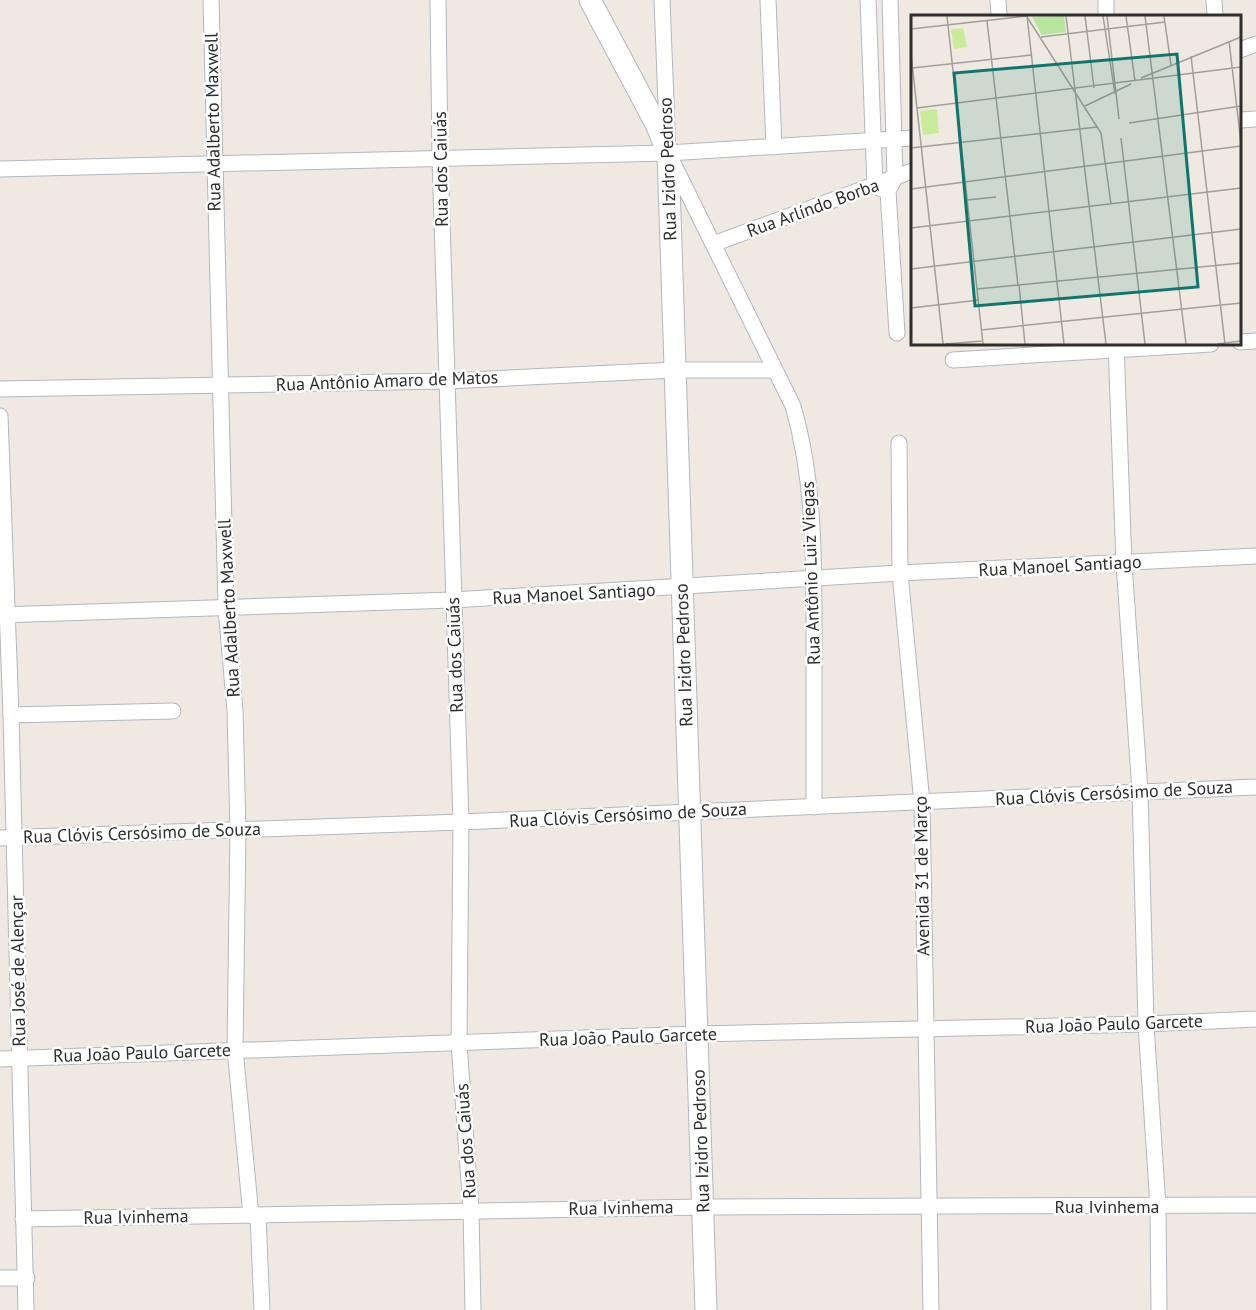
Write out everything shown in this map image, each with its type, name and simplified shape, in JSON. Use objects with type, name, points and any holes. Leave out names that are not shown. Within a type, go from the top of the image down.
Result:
[{"type":"street","name":"Rua Adalberto Maxwell","points":[[211,0],[226,608],[235,711],[238,830],[235,1049],[254,1215],[262,1310]]},
{"type":"street","name":"Rua dos Caiuás","points":[[438,0],[440,158],[461,822],[459,1043],[471,1210],[473,1310]]},
{"type":"street","points":[[590,0],[656,124],[668,153]]},
{"type":"street","name":"Rua Izidro Pedroso","points":[[662,0],[706,1310]]},
{"type":"street","points":[[768,0],[774,147]]},
{"type":"street","points":[[868,0],[873,140],[886,185],[897,333]]},
{"type":"street","points":[[886,185],[894,139],[890,0]]},
{"type":"street","points":[[998,0],[999,15]]},
{"type":"street","points":[[1214,0],[1215,15]]},
{"type":"street","points":[[1241,49],[1256,44]]},
{"type":"street","points":[[1241,120],[1256,119]]},
{"type":"street","points":[[0,169],[668,153],[911,138]]},
{"type":"street","name":"Rua Antônio Luiz Viegas","points":[[668,153],[773,370],[793,406],[803,442],[811,497],[814,578],[814,807]]},
{"type":"street","name":"Rua Arlíndo Borba","points":[[714,244],[886,185],[911,172]]},
{"type":"street","points":[[1241,342],[1256,340]]},
{"type":"street","points":[[953,360],[1117,347],[1180,345]]},
{"type":"street","points":[[1117,347],[1124,564],[1140,791],[1146,1024],[1158,1207],[1159,1310]]},
{"type":"street","name":"Rua Antônio Amaro de Matos","points":[[0,389],[448,381],[675,370],[773,370]]},
{"type":"street","name":"Rua José de Alençar","points":[[0,416],[4,615],[11,714],[7,838],[20,1058],[26,1310]]},
{"type":"street","name":"Avenida 31 de Março","points":[[899,443],[900,573],[922,803],[931,1310]]},
{"type":"street","name":"Rua Manoel Santiago","points":[[4,615],[453,600],[682,588],[900,573],[1256,556]]},
{"type":"street","points":[[11,714],[173,711]]},
{"type":"street","name":"Rua Clóvis Cersósimo de Souza","points":[[7,838],[461,822],[1256,787]]},
{"type":"street","name":"Rua João Paulo Garcete","points":[[0,1059],[697,1034],[1146,1024],[1256,1019]]},
{"type":"street","name":"Rua Ivinhema","points":[[23,1219],[703,1207],[1256,1205]]},
{"type":"street","points":[[0,1278],[27,1278]]}]
